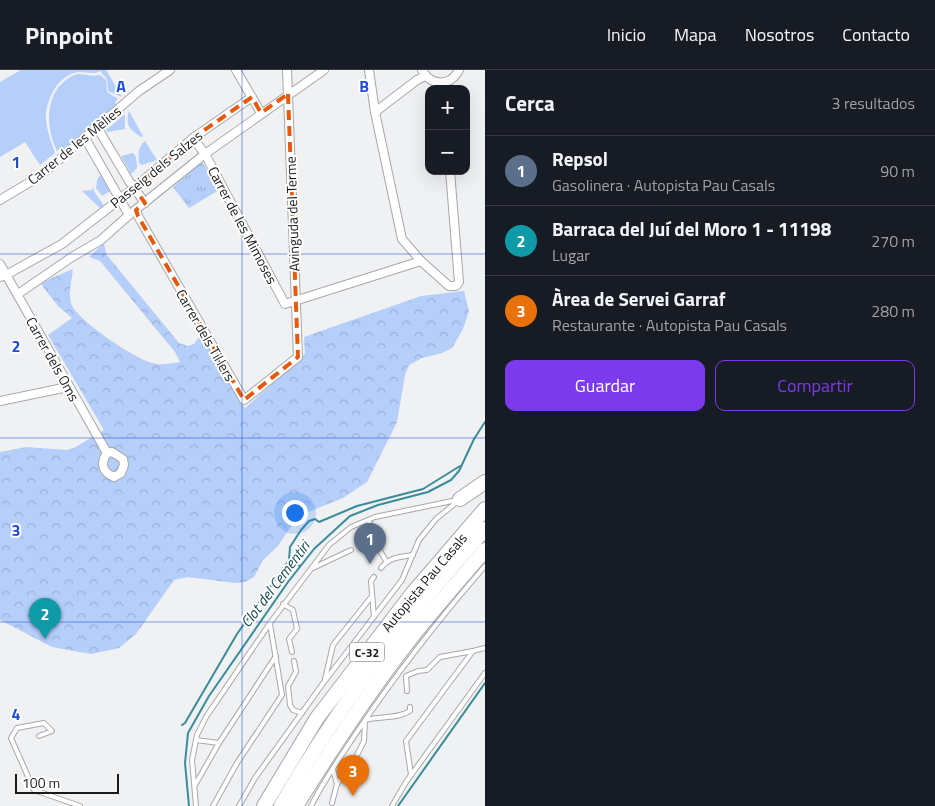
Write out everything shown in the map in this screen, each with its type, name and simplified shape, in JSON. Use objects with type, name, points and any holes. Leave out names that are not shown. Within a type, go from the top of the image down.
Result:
[{"type":"highway","points":[[460,500],[485,482]]},
{"type":"highway","name":"Autopista Pau Casals","points":[[264,806],[317,718],[412,594],[485,509]]},
{"type":"highway","name":"Autopista Pau Casals","points":[[281,806],[352,694],[429,594],[485,529]]},
{"type":"highway","points":[[296,806],[334,745],[384,673],[419,627],[485,550]]},
{"type":"highway","points":[[257,806],[266,792],[280,780]]},
{"type":"street","name":"Carrer de les Mèlies","points":[[0,200],[40,176],[139,91],[170,70]]},
{"type":"street","points":[[236,70],[261,113]]},
{"type":"street","name":"Avinguda del Terme","points":[[287,70],[298,357]]},
{"type":"street","name":"Passeig dels Salzes","points":[[18,294],[72,257],[101,240],[205,154],[324,70]]},
{"type":"street","points":[[369,70],[375,112],[402,239],[421,261],[449,286],[456,286],[459,282],[450,175]]},
{"type":"street","points":[[443,85],[453,79],[459,70]]},
{"type":"street","points":[[375,112],[424,73],[431,81],[440,85]]},
{"type":"street","name":"Passeig dels Salzes","points":[[3,276],[62,244],[194,138],[252,96]]},
{"type":"street","points":[[97,127],[145,203]]},
{"type":"street","points":[[85,138],[118,199],[129,215]]},
{"type":"street","name":"Carrer de les Mimoses","points":[[194,138],[205,154],[285,304],[295,299]]},
{"type":"street","name":"Carrer dels Til·lers","points":[[136,210],[244,400],[298,357]]},
{"type":"street","points":[[62,244],[72,257]]},
{"type":"street","points":[[295,299],[421,261]]},
{"type":"street","name":"Carrer dels Oms","points":[[0,264],[3,276],[18,294],[68,387],[107,454]]},
{"type":"street","points":[[0,401],[68,387]]},
{"type":"lane","points":[[196,806],[192,760],[196,740],[206,717],[283,604],[329,545],[351,527],[369,520],[460,500]]},
{"type":"lane","points":[[239,806],[255,778],[324,682],[402,580],[419,540],[436,519],[460,500]]},
{"type":"lane","points":[[369,520],[372,537],[386,561]]},
{"type":"lane","points":[[362,544],[372,537]]},
{"type":"lane","points":[[310,569],[351,550]]},
{"type":"lane","points":[[381,568],[386,561],[414,555]]},
{"type":"lane","points":[[311,806],[321,786],[382,695],[433,628],[485,566]]},
{"type":"lane","points":[[374,577],[371,581],[374,617]]},
{"type":"lane","points":[[324,682],[333,645],[372,596]]},
{"type":"lane","points":[[283,604],[294,610],[296,620],[297,629],[289,639],[292,652]]},
{"type":"lane","points":[[214,806],[237,763],[282,695],[270,623]]},
{"type":"lane","points":[[408,690],[406,676],[418,670],[427,670],[440,657],[485,648]]},
{"type":"lane","points":[[411,775],[406,741],[474,651]]},
{"type":"lane","points":[[194,787],[219,743],[276,656]]},
{"type":"lane","points":[[294,662],[296,672],[288,686],[290,705],[293,710],[302,713]]},
{"type":"lane","points":[[392,806],[411,775],[485,673]]},
{"type":"lane","points":[[365,720],[379,716],[402,716],[410,711],[410,707]]},
{"type":"lane","points":[[332,803],[337,784],[356,757],[364,741],[365,720]]},
{"type":"lane","points":[[40,736],[52,731],[44,723],[17,728],[11,738],[34,790],[80,806]]},
{"type":"lane","points":[[196,740],[219,743]]},
{"type":"lane","points":[[333,768],[337,784]]},
{"type":"highlighted area","points":[[288,94],[298,357],[244,400],[138,216],[136,210],[145,203],[134,188],[193,138],[252,97],[261,113]]},
{"type":"green space","points":[[21,70],[106,70],[122,97],[108,91],[107,79],[100,71],[94,73],[74,73],[57,85],[47,106],[47,128],[55,153],[40,165],[25,142],[0,157],[0,82]]},
{"type":"green space","points":[[77,74],[100,75],[106,80],[107,92],[118,99],[115,102],[116,105],[64,149],[62,147],[57,151],[50,129],[50,107],[59,87],[66,80]]},
{"type":"green space","points":[[129,111],[143,136],[141,137],[129,126]]},
{"type":"green space","points":[[125,114],[125,129],[107,132],[106,130]]},
{"type":"green space","points":[[145,141],[157,160],[142,165],[139,163],[139,154],[140,148]]},
{"type":"green space","points":[[133,153],[136,157],[137,168],[131,174],[121,156]]},
{"type":"green space","points":[[203,163],[219,190],[189,208],[173,187]]},
{"type":"green space","points":[[101,176],[110,191],[102,196],[96,188],[98,177]]},
{"type":"green space","points":[[94,187],[94,191],[104,206],[100,208],[82,191],[92,190]]},
{"type":"green space","points":[[104,243],[106,254],[179,343],[188,346],[194,344],[201,334],[245,408],[305,354],[304,337],[421,296],[464,291],[469,311],[463,329],[452,348],[442,353],[422,358],[409,365],[405,375],[397,422],[367,482],[343,498],[298,516],[278,546],[263,560],[254,577],[245,582],[235,583],[188,577],[174,580],[136,634],[119,648],[91,654],[52,647],[0,620],[0,452],[26,447],[67,450],[76,447],[104,430],[48,335],[72,318],[58,306],[40,283],[73,269],[70,290],[71,303],[75,310],[93,327],[141,359],[157,364],[180,362],[175,352],[100,261],[89,257]]},
{"type":"waterway","name":"Clot del Cementiri","points":[[189,806],[185,763],[188,733],[209,696],[288,582],[314,549],[350,516],[378,505],[428,492],[451,480],[459,471],[474,439],[485,422]]},
{"type":"waterway","points":[[182,725],[185,723],[237,634],[289,560],[290,547],[309,521],[315,519],[319,522],[357,506],[423,489],[460,466]]},
{"type":"waterway","points":[[289,560],[300,566]]},
{"type":"waterway","points":[[398,806],[485,683]]},
{"type":"place","name":"Repsol","points":[[370,564]]},
{"type":"place","name":"Barraca del Juí del Moro 1 - 11198","points":[[45,639]]},
{"type":"place","name":"Àrea de Servei Garraf","points":[[353,796]]}]
